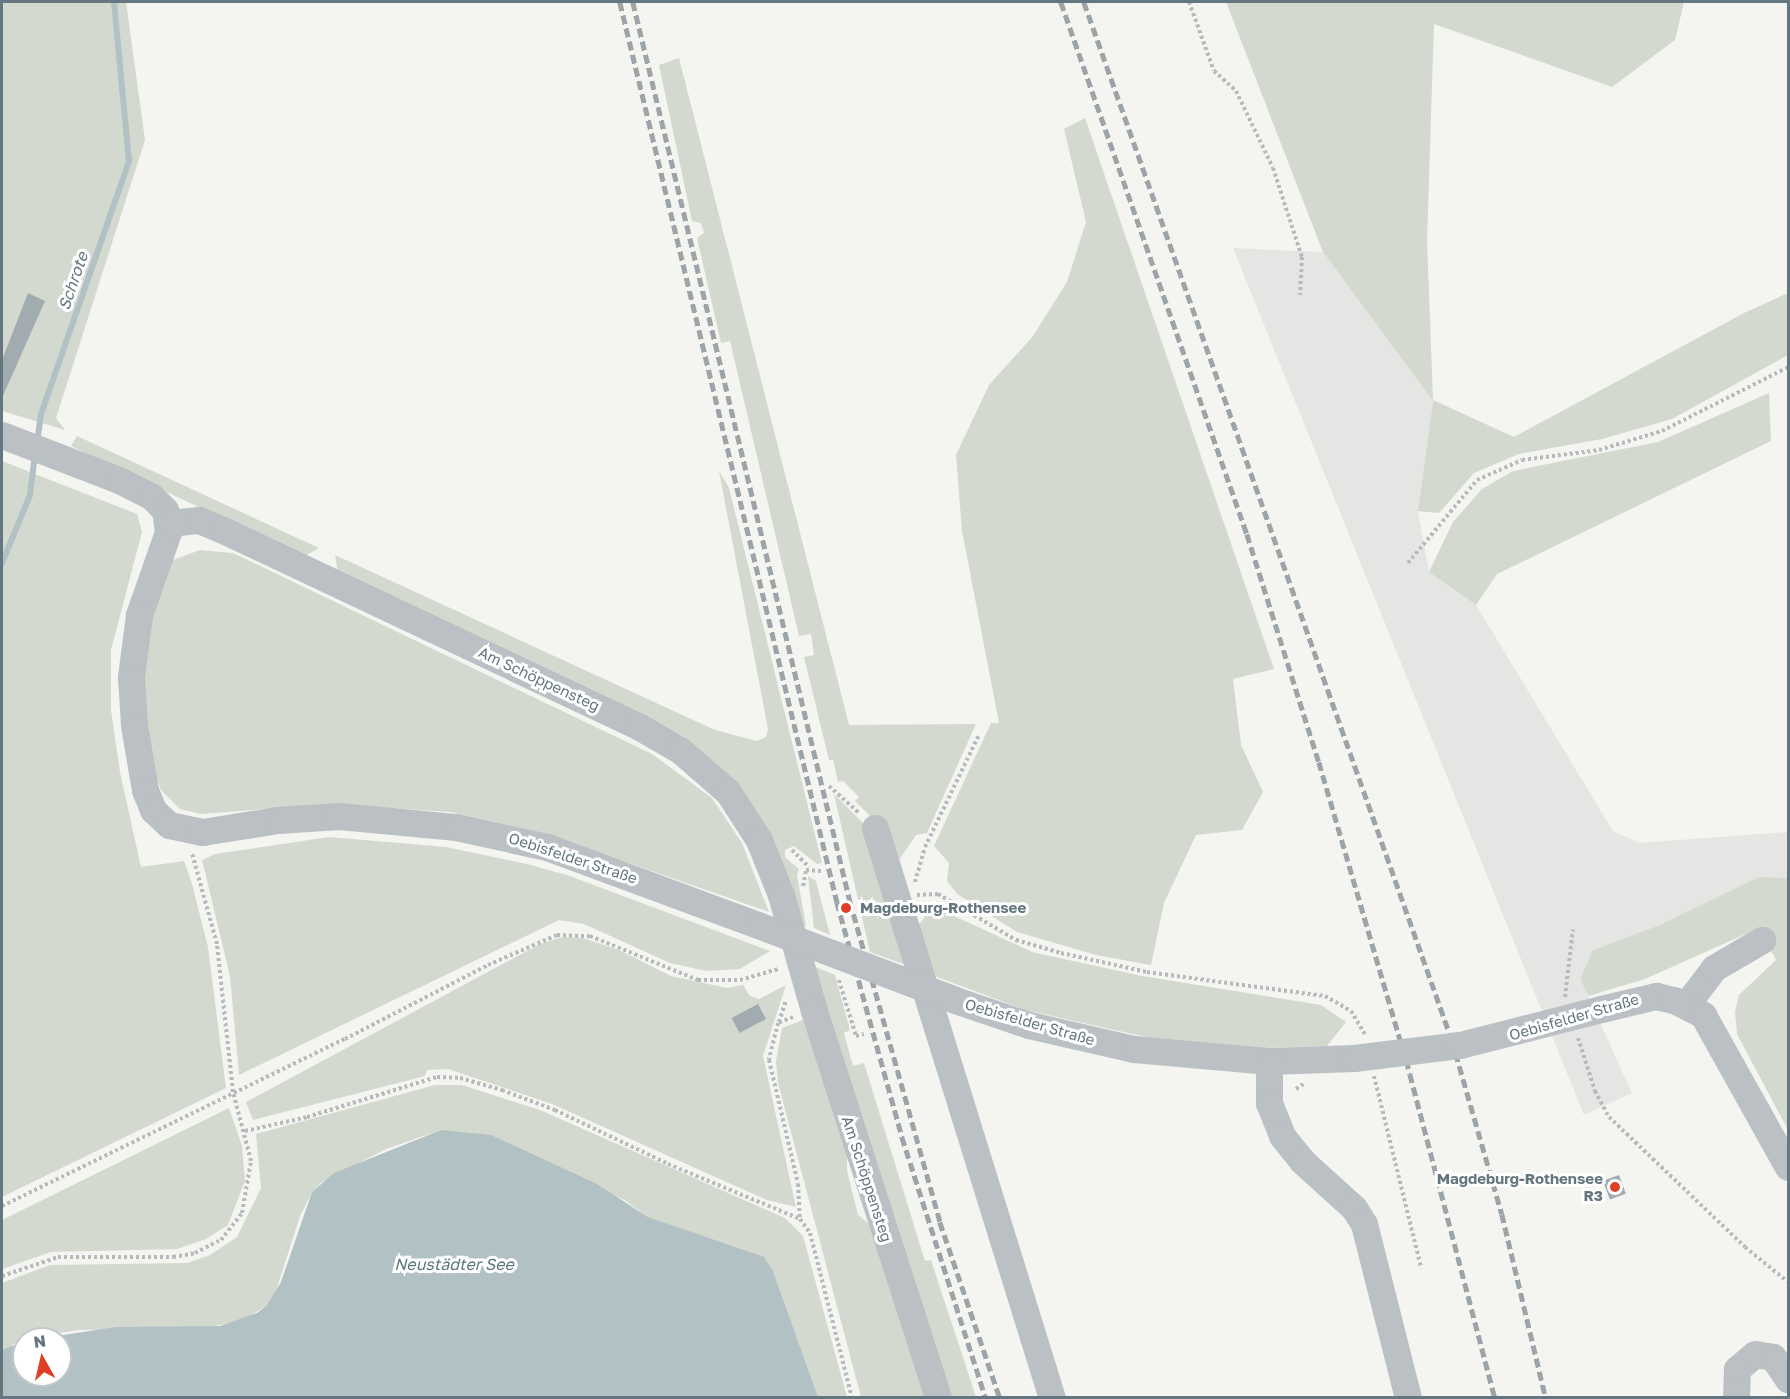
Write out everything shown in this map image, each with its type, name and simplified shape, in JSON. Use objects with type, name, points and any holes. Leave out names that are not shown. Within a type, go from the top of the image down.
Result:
[{"type":"street","points":[[7,436],[152,496],[162,506],[169,523]]},
{"type":"street","name":"Am Schöppensteg","points":[[169,523],[199,520],[223,530],[638,726],[681,752],[721,785],[751,824],[771,867],[814,1011],[938,1398]]},
{"type":"street","name":"Oebisfelder Straße","points":[[169,523],[139,615],[131,677],[136,742],[145,790],[153,810],[169,825],[202,832],[278,820],[339,816],[456,827],[547,847],[955,1000],[1029,1025],[1101,1042],[1168,1054],[1269,1061],[1364,1056],[1460,1046],[1656,996],[1686,1005],[1703,1015],[1788,1167]]},
{"type":"street","points":[[875,828],[1052,1398]]},
{"type":"street","points":[[1686,1005],[1714,968],[1762,940]]},
{"type":"street","points":[[1269,1061],[1269,1107],[1282,1136],[1302,1161],[1354,1208],[1364,1224],[1407,1398]]},
{"type":"street","points":[[1736,1398],[1737,1369],[1755,1354],[1773,1357],[1788,1379]]},
{"type":"path","points":[[1189,2],[1214,71],[1242,99],[1277,178],[1302,257],[1300,295]]},
{"type":"path","points":[[1408,563],[1477,480],[1522,460],[1599,450],[1662,431],[1788,368]]},
{"type":"path","points":[[979,735],[925,847],[911,897],[939,894],[1016,940],[1061,953],[1147,972],[1325,996],[1357,1016],[1364,1056],[1421,1268]]},
{"type":"path","points":[[830,786],[875,828]]},
{"type":"path","points":[[792,850],[810,868]]},
{"type":"path","points":[[2,1276],[58,1257],[172,1257],[214,1244],[234,1227],[246,1202],[251,1161],[233,1092],[217,944],[192,854]]},
{"type":"path","points":[[1568,1009],[1565,999],[1573,929]]},
{"type":"path","points":[[2,1206],[345,1039],[488,965],[557,935],[590,936],[650,958],[681,975],[718,982],[756,977],[800,960]]},
{"type":"path","points":[[835,968],[856,1036],[864,1034]]},
{"type":"path","points":[[800,1219],[798,1184],[769,1060],[778,1023],[814,1011]]},
{"type":"path","points":[[1575,1030],[1595,1091],[1609,1117],[1745,1247],[1788,1282]]},
{"type":"path","points":[[245,1131],[364,1101],[416,1082],[459,1078],[555,1110],[668,1164],[800,1219],[810,1233],[852,1398]]},
{"type":"shaded area","points":[[2,2],[126,2],[145,140],[56,418],[65,430],[2,411]]},
{"type":"shaded area","points":[[1226,2],[1684,2],[1675,40],[1612,87],[1434,24],[1427,240],[1433,400],[1514,437],[1744,313],[1788,293],[1788,355],[1672,419],[1602,439],[1519,454],[1474,473],[1439,513],[1418,511],[1433,401],[1323,252]]},
{"type":"shaded area","points":[[679,58],[849,725],[976,724],[927,833],[916,835],[899,860],[890,856],[879,825],[855,801],[859,797],[843,781],[838,782],[833,760],[829,760],[804,657],[814,655],[811,634],[799,636],[730,341],[721,343],[697,238],[704,233],[701,223],[692,221],[659,65]]},
{"type":"shaded area","points":[[1085,118],[1274,669],[1233,679],[1241,745],[1263,792],[1242,830],[1196,835],[1164,903],[1151,965],[1096,955],[1017,932],[957,894],[947,881],[949,863],[934,846],[991,723],[999,723],[962,531],[956,455],[989,385],[1033,336],[1067,282],[1086,222],[1064,129]]},
{"type":"shaded area","points":[[1233,248],[1323,252],[1433,401],[1418,511],[1429,572],[1476,605],[1613,831],[1639,843],[1788,832],[1788,879],[1593,950],[1580,979],[1632,1093],[1584,1115]]},
{"type":"shaded area","points":[[1769,393],[1771,441],[1497,574],[1476,605],[1429,572],[1453,522],[1482,489],[1513,471],[1658,442]]},
{"type":"shaded area","points":[[77,436],[319,548],[303,557],[71,446]]},
{"type":"shaded area","points":[[2,461],[137,514],[142,532],[111,650],[111,710],[120,772],[141,867],[184,861],[192,884],[208,947],[226,1088],[2,1197]]},
{"type":"shaded area","points":[[719,471],[729,488],[822,863],[817,864],[794,846],[785,850],[785,857],[799,869],[797,875],[806,926],[798,923],[732,780],[690,741],[338,574],[335,555],[715,730],[757,741],[766,737],[768,729]]},
{"type":"shaded area","points":[[200,550],[233,553],[652,754],[712,798],[742,843],[769,912],[546,834],[451,812],[329,804],[201,814],[180,809],[161,790],[153,770],[143,680],[149,627],[170,561]]},
{"type":"shaded area","points":[[834,794],[870,830],[909,966],[870,952]]},
{"type":"shaded area","points":[[329,837],[446,847],[527,864],[567,875],[770,951],[740,969],[706,971],[670,963],[584,924],[559,920],[239,1075],[230,976],[202,860],[215,854]]},
{"type":"shaded area","points":[[808,876],[816,881],[830,935],[814,928]]},
{"type":"shaded area","points":[[1759,877],[1788,878],[1788,1130],[1737,1034],[1735,1012],[1739,995],[1776,960],[1759,928],[1645,979],[1588,996],[1580,979],[1593,950],[1660,925]]},
{"type":"shaded area","points":[[939,909],[1032,952],[1142,976],[1321,1005],[1346,1022],[1327,1046],[1260,1048],[1146,1037],[1025,1010],[924,972],[916,928],[929,912]]},
{"type":"shaded area","points":[[562,937],[583,938],[619,950],[671,976],[727,988],[743,985],[750,996],[759,999],[786,985],[763,1056],[796,1207],[767,1200],[552,1104],[448,1069],[427,1070],[425,1076],[253,1120],[246,1102],[540,944]]},
{"type":"shaded area","points":[[808,964],[835,975],[850,1030],[844,1033],[853,1066],[864,1063],[925,1261],[931,1260],[976,1397],[947,1397]]},
{"type":"shaded area","points":[[803,1020],[847,1154],[847,1171],[858,1215],[870,1225],[928,1397],[861,1397],[778,1083],[776,1061],[782,1028]]},
{"type":"shaded area","points":[[435,1085],[462,1085],[540,1110],[785,1218],[803,1236],[847,1397],[818,1397],[773,1271],[648,1217],[623,1199],[441,1130],[386,1149],[322,1182],[312,1192],[300,1216],[275,1294],[267,1305],[240,1322],[200,1328],[72,1331],[72,1327],[12,1327],[12,1346],[2,1351],[2,1283],[50,1265],[187,1263],[210,1255],[237,1237],[261,1188],[256,1134]]},
{"type":"shaded area","points":[[229,1108],[242,1146],[245,1181],[228,1225],[206,1239],[177,1249],[51,1252],[2,1269],[2,1220]]},
{"type":"water","name":"Neustädter See","points":[[441,1130],[491,1135],[597,1184],[648,1217],[764,1257],[773,1271],[818,1397],[2,1397],[2,1351],[12,1346],[12,1387],[72,1387],[72,1334],[116,1327],[220,1326],[257,1313],[267,1305],[281,1282],[312,1192],[334,1173]]},
{"type":"building","points":[[28,293],[45,301],[2,398],[2,360]]},
{"type":"building","points":[[758,1004],[766,1019],[739,1033],[732,1018]]},
{"type":"building","name":"Magdeburg-Rothensee R3","points":[[1619,1175],[1626,1194],[1610,1200],[1603,1181]]},
{"type":"waterway","name":"Schrote","points":[[37,443],[41,414],[129,161],[114,2]]},
{"type":"waterway","name":"Schrote","points":[[2,563],[30,495],[35,456]]},
{"type":"railway","points":[[620,2],[837,902],[902,1137],[986,1398]]},
{"type":"railway","points":[[633,2],[850,901],[940,1222],[1000,1398]]},
{"type":"railway","points":[[1061,2],[1247,534],[1319,762],[1410,1074],[1495,1398]]},
{"type":"railway","points":[[1084,2],[1452,1040],[1502,1214],[1546,1398]]},
{"type":"place","name":"Magdeburg-Rothensee","points":[[846,908]]},
{"type":"place","name":"Magdeburg-Rothensee R3","points":[[1615,1187]]}]
